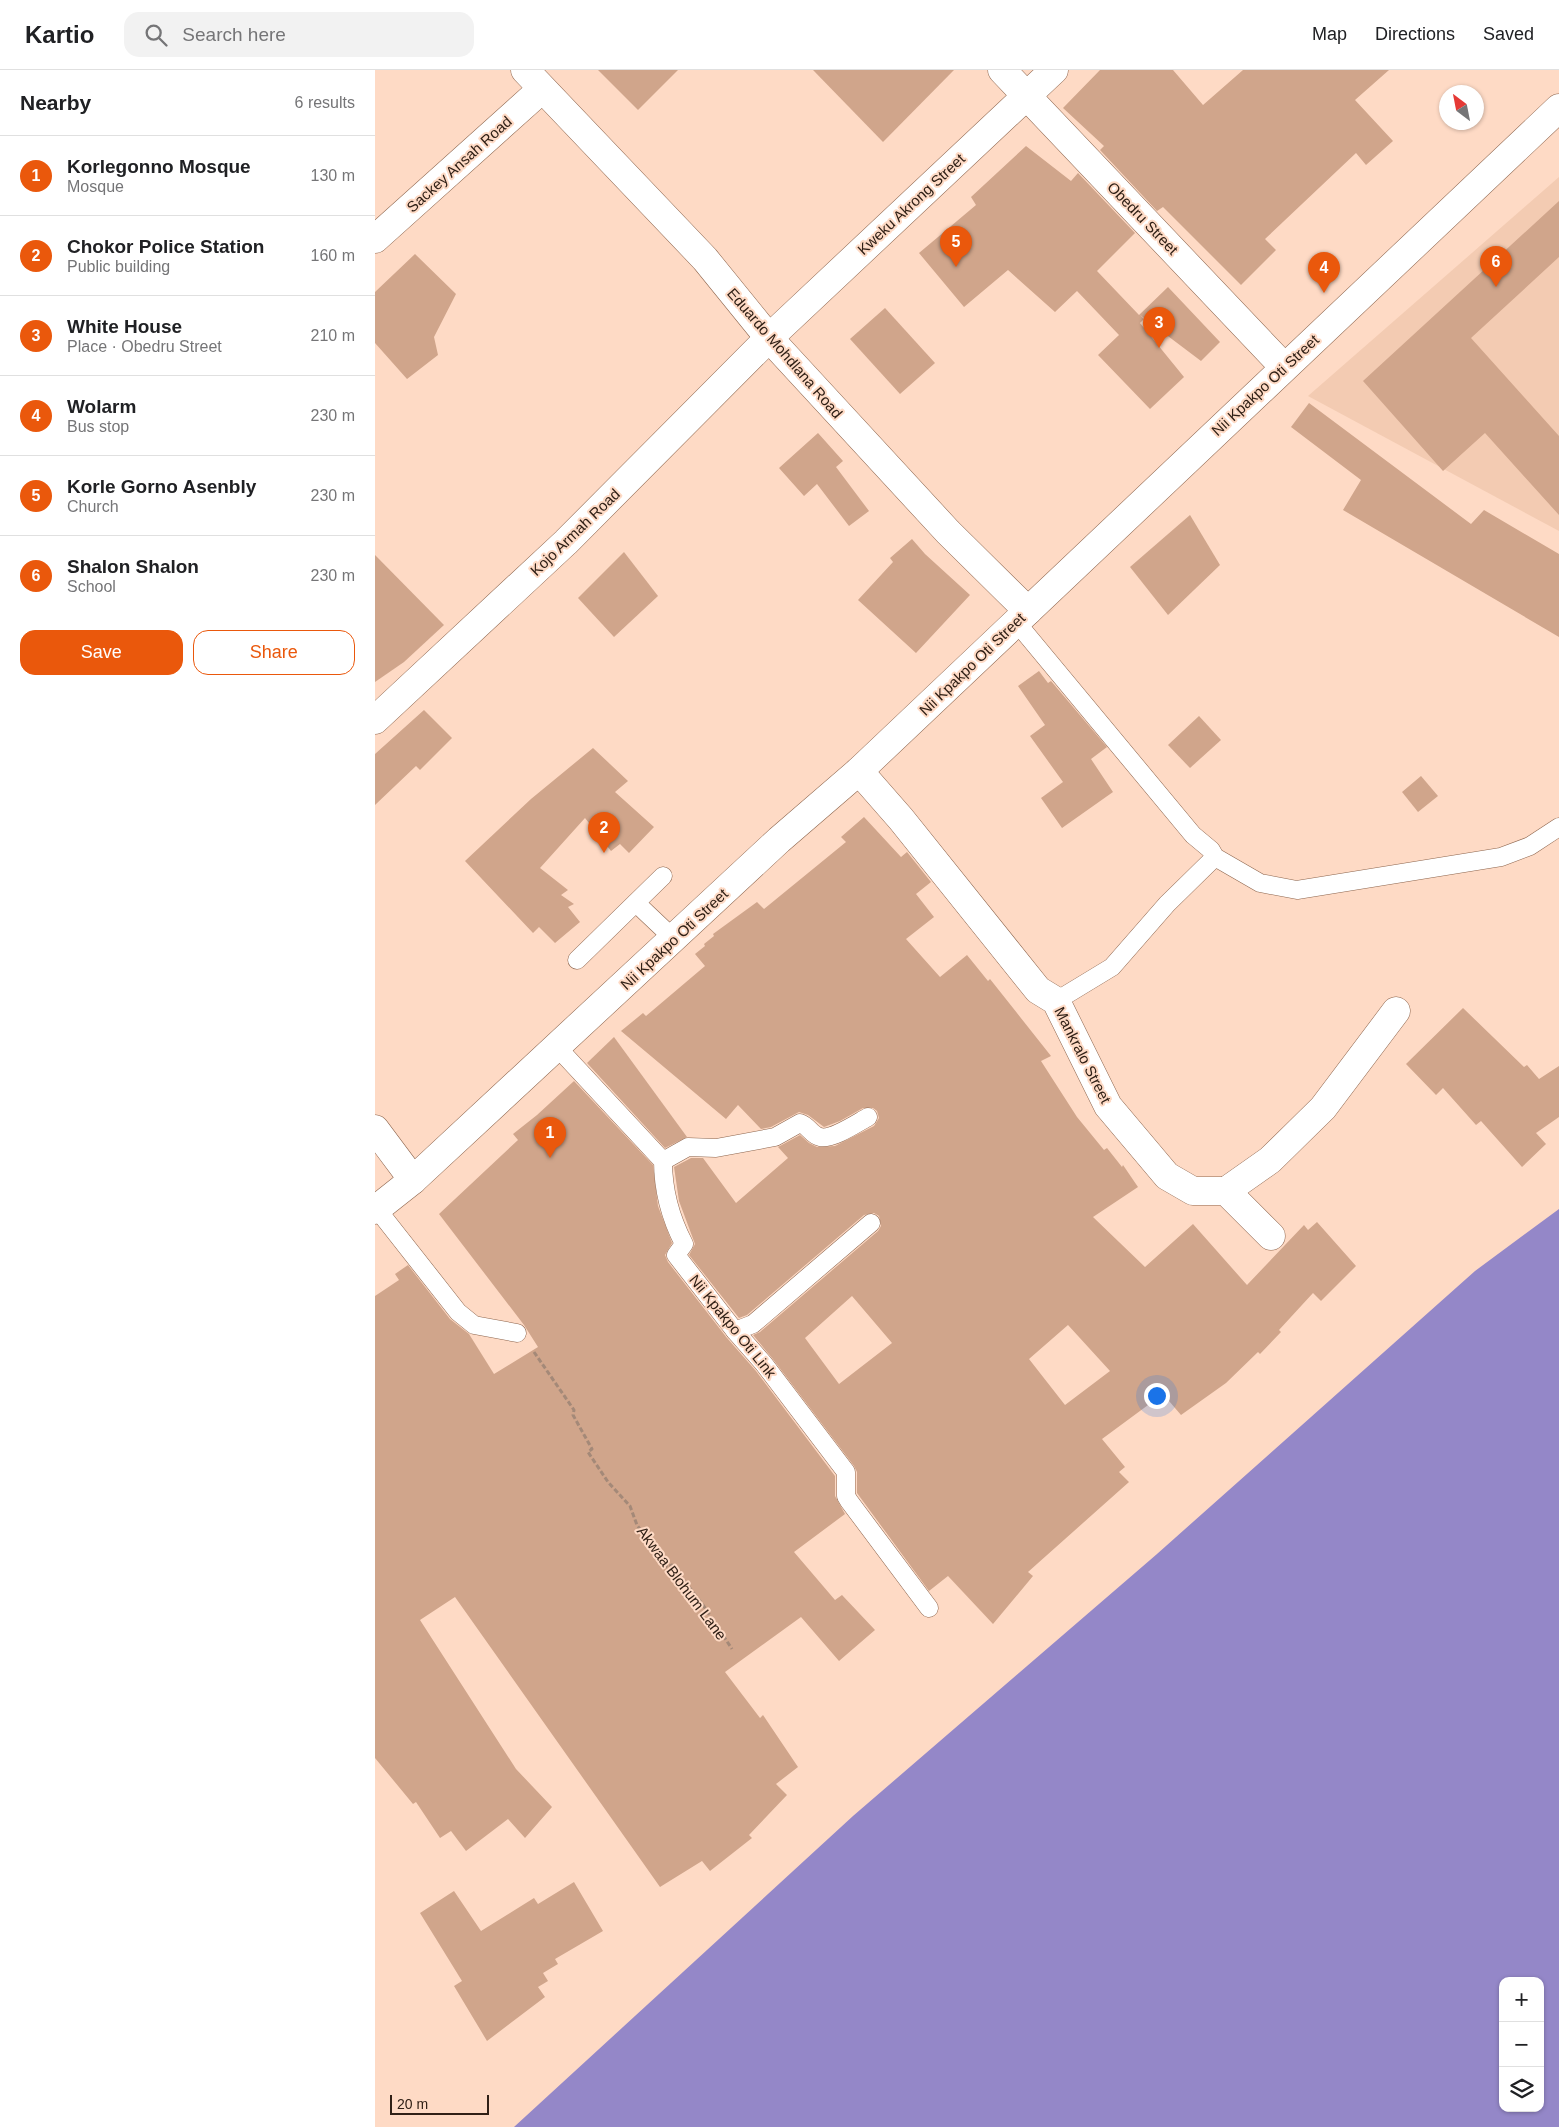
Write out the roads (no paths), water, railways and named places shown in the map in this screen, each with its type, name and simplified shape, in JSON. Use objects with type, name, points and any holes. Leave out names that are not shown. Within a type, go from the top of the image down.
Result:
[{"type":"street","name":"Obedru Street","points":[[1002,70],[1284,366]]},
{"type":"street","name":"Kweku Akrong Street","points":[[769,338],[1054,70]]},
{"type":"street","name":"Sackey Ansah Road","points":[[375,239],[533,80]]},
{"type":"street","name":"Eduardo Mohdlana Road","points":[[533,80],[705,259],[769,338],[948,532],[1023,617]]},
{"type":"street","name":"Nii Kpakpo Oti Street","points":[[376,1210],[413,1180],[557,1048],[779,840],[859,771],[1023,617],[1284,366],[1559,108]]},
{"type":"street","name":"Kojo Armah Road","points":[[375,720],[566,542],[769,338]]},
{"type":"street","name":"Mankralo Street","points":[[859,771],[901,819],[1038,990],[1056,1001],[1108,1106],[1167,1176],[1193,1191],[1226,1191]]},
{"type":"street","points":[[1271,1236],[1226,1191],[1270,1160],[1323,1108],[1396,1011]]},
{"type":"street","points":[[375,1129],[413,1180]]},
{"type":"lane","points":[[1023,617],[1193,835],[1211,850],[1215,857],[1260,883],[1297,890],[1501,857],[1530,846],[1559,827]]},
{"type":"lane","points":[[1056,1001],[1112,967],[1167,904],[1215,857]]},
{"type":"lane","points":[[577,960],[663,876]]},
{"type":"lane","points":[[636,903],[674,939]]},
{"type":"lane","points":[[557,1048],[663,1162],[688,1146],[716,1148],[775,1137],[800,1123],[807,1125],[814,1134],[820,1137],[831,1136],[868,1117]]},
{"type":"lane","name":"Nii Kpakpo Oti Link","points":[[663,1162],[663,1181],[672,1220],[684,1244],[676,1255],[735,1331],[764,1364],[845,1472],[846,1496],[849,1501],[929,1608]]},
{"type":"lane","points":[[376,1210],[458,1312],[474,1325],[517,1333]]},
{"type":"lane","points":[[735,1331],[753,1324],[871,1223]]},
{"type":"place","name":"Korle Gorno Asenbly","points":[[956,267]]},
{"type":"place","name":"Shalon Shalon","points":[[1496,287]]},
{"type":"place","name":"Wolarm","points":[[1324,293]]},
{"type":"place","name":"White House","points":[[1159,348]]},
{"type":"place","name":"Chokor Police Station","points":[[604,853]]},
{"type":"place","name":"Korlegonno Mosque","points":[[550,1158]]}]
